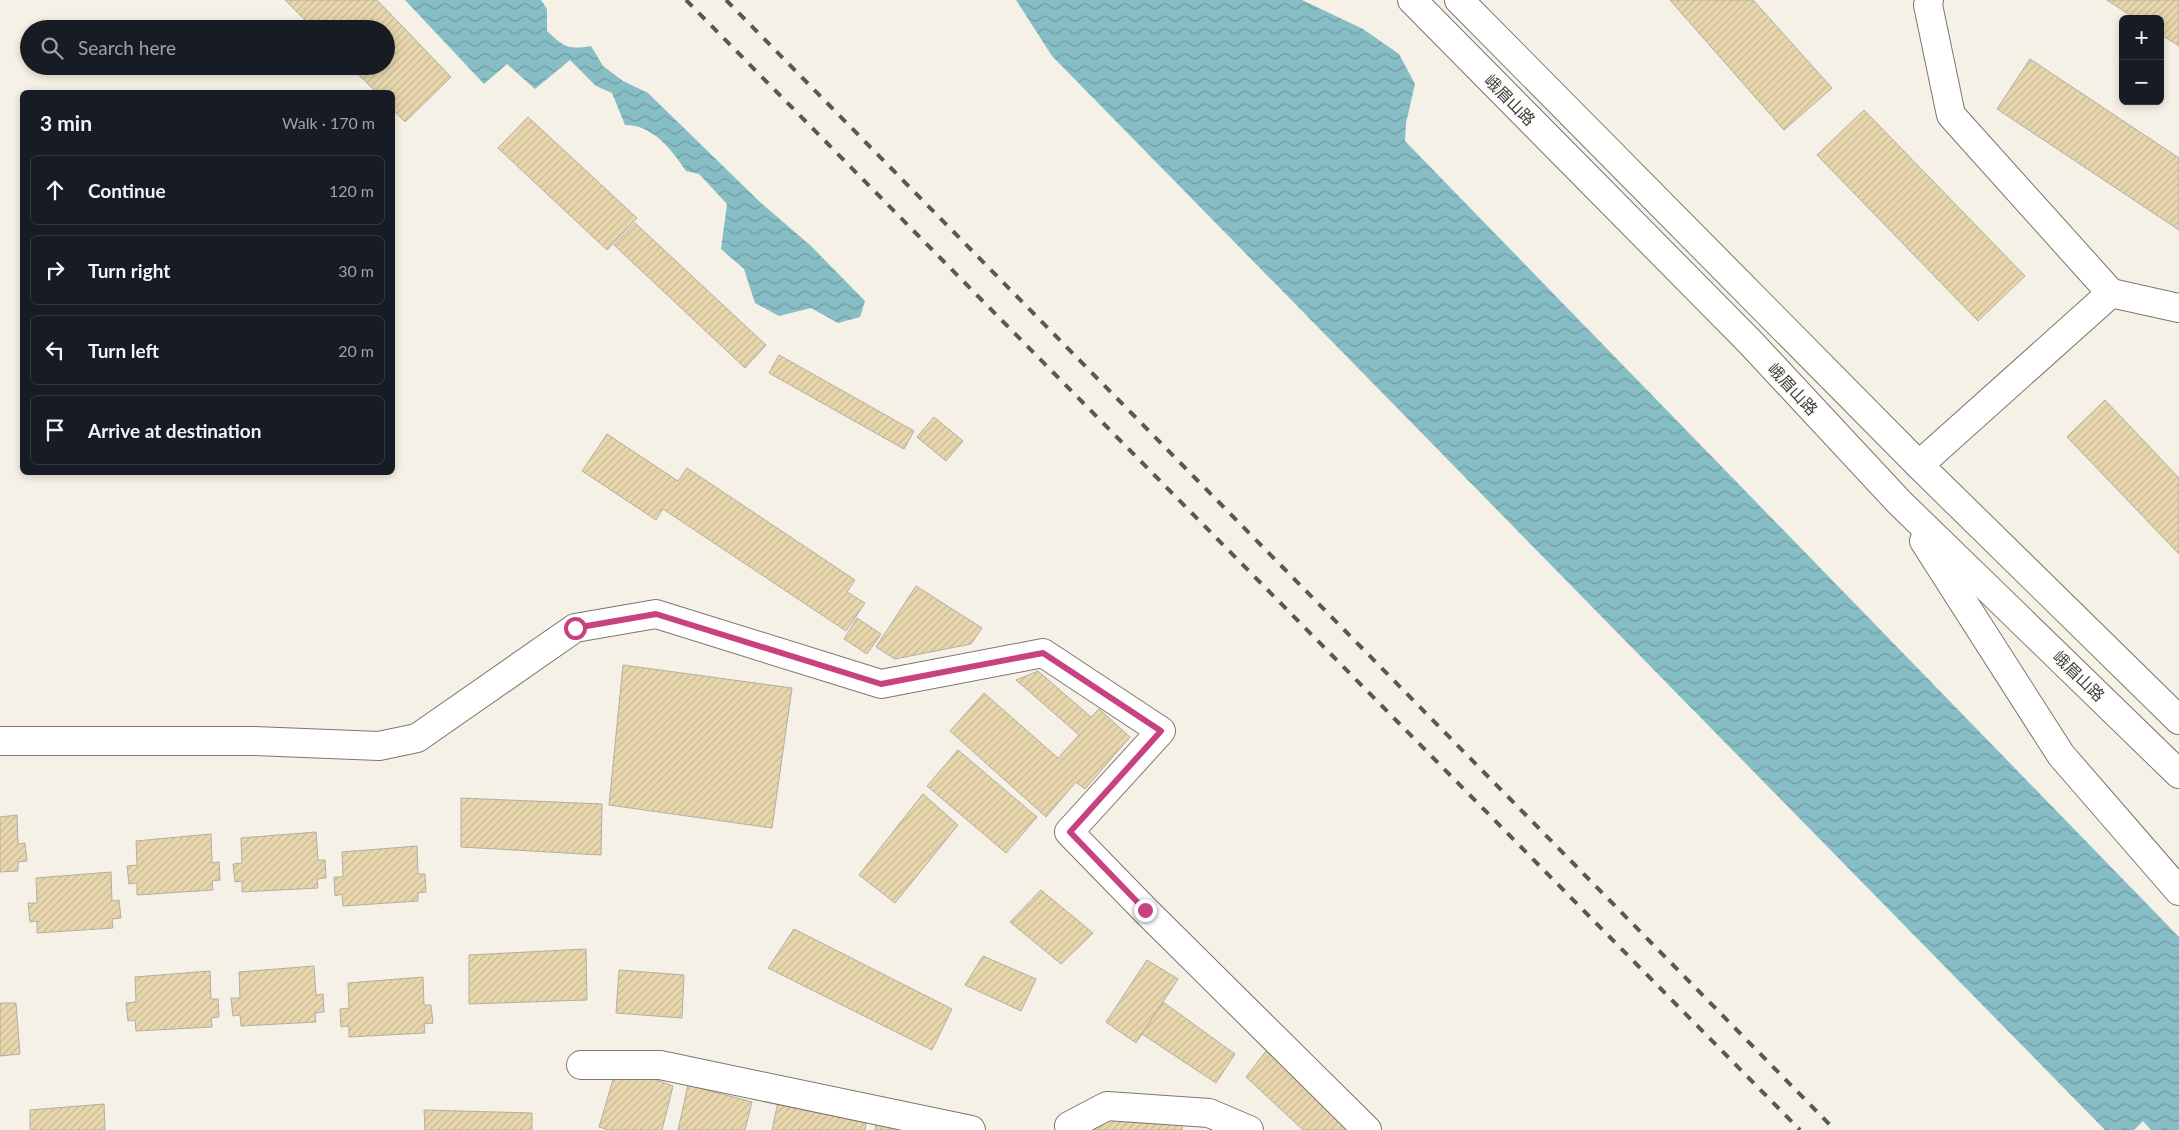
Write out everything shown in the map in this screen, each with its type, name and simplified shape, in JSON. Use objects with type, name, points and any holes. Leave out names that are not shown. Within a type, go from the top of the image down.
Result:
[{"type":"street","name":"峨眉山路","points":[[1412,0],[1750,342],[1899,502],[2179,774]]},
{"type":"street","name":"峨眉山路","points":[[1459,0],[1919,465],[2179,720]]},
{"type":"street","points":[[1929,0],[1928,5],[1951,115],[2111,293],[2179,308]]},
{"type":"street","points":[[1919,465],[2111,293]]},
{"type":"street","points":[[1899,502],[2060,755],[2179,891]]},
{"type":"street","points":[[0,741],[254,741],[378,746],[417,738],[575,628],[656,614],[881,684],[1043,653],[1161,731],[1070,832],[1145,910],[1367,1130]]},
{"type":"street","points":[[580,1065],[660,1065],[971,1130]]},
{"type":"street","points":[[1063,1128],[1107,1106],[1209,1113],[1249,1130]]},
{"type":"water","points":[[405,0],[541,0],[547,9],[547,31],[567,46],[577,48],[591,46],[603,66],[623,81],[648,93],[761,203],[811,246],[865,301],[860,317],[838,323],[811,308],[779,316],[755,303],[744,269],[721,249],[727,204],[699,174],[686,171],[667,147],[653,134],[635,126],[625,125],[612,93],[596,86],[570,60],[535,89],[507,64],[484,84]]},
{"type":"water","points":[[1016,0],[1302,0],[1363,29],[1399,54],[1415,84],[1406,123],[1405,141],[2179,937],[2179,1130],[2151,1130],[2143,1121],[2134,1130],[2105,1130],[1052,56]]},
{"type":"building","points":[[285,0],[377,0],[451,77],[405,122],[395,112],[395,90],[374,90],[359,75],[395,75],[395,20],[305,20]]},
{"type":"building","points":[[1670,0],[1753,0],[1832,88],[1784,130]]},
{"type":"building","points":[[2107,0],[2179,0],[2179,46],[2164,37],[2164,15],[2130,15]]},
{"type":"building","points":[[2030,59],[2179,158],[2179,230],[1997,109]]},
{"type":"building","points":[[1864,110],[2025,276],[1978,321],[1817,155]]},
{"type":"building","points":[[528,117],[637,218],[607,250],[498,148]]},
{"type":"building","points":[[635,223],[766,345],[745,368],[614,245]]},
{"type":"building","points":[[779,355],[914,431],[904,449],[769,373]]},
{"type":"building","points":[[2105,400],[2179,478],[2179,554],[2067,437]]},
{"type":"building","points":[[934,417],[963,441],[946,461],[917,437]]},
{"type":"building","points":[[607,434],[678,481],[687,468],[855,580],[847,592],[865,603],[846,631],[663,509],[656,520],[582,471]]},
{"type":"building","points":[[916,586],[982,628],[971,644],[895,659],[876,647]]},
{"type":"building","points":[[857,618],[881,634],[867,654],[844,639]]},
{"type":"building","points":[[623,665],[792,688],[772,828],[609,805]]},
{"type":"building","points":[[1038,671],[1091,717],[1099,709],[1130,737],[1085,789],[1076,782],[1046,817],[950,731],[984,693],[1058,758],[1079,735],[1016,680]]},
{"type":"building","points":[[958,750],[1037,817],[1006,853],[927,786]]},
{"type":"building","points":[[923,794],[958,825],[895,903],[859,875]]},
{"type":"building","points":[[461,798],[602,804],[601,855],[461,847]]},
{"type":"building","points":[[17,815],[18,844],[25,843],[27,861],[18,862],[18,871],[0,872],[0,817]]},
{"type":"building","points":[[316,832],[318,860],[325,860],[326,878],[317,879],[318,888],[242,892],[242,881],[235,882],[233,864],[242,863],[241,838]]},
{"type":"building","points":[[211,834],[212,863],[219,862],[220,880],[212,881],[213,890],[137,895],[137,883],[129,884],[127,866],[137,865],[136,841]]},
{"type":"building","points":[[417,846],[418,874],[425,874],[426,892],[418,893],[418,901],[343,906],[342,894],[335,896],[334,877],[343,877],[342,852]]},
{"type":"building","points":[[111,872],[112,901],[119,900],[121,918],[112,919],[113,928],[37,933],[37,921],[30,922],[28,903],[37,903],[36,878]]},
{"type":"building","points":[[1041,890],[1093,933],[1061,964],[1010,922]]},
{"type":"building","points":[[794,929],[952,1009],[932,1050],[768,968]]},
{"type":"building","points":[[586,949],[587,1000],[469,1004],[469,955]]},
{"type":"building","points":[[983,956],[1036,979],[1021,1011],[965,985]]},
{"type":"building","points":[[1147,960],[1178,979],[1136,1043],[1106,1022]]},
{"type":"building","points":[[314,966],[316,995],[323,994],[324,1012],[315,1013],[316,1022],[241,1026],[240,1015],[233,1016],[231,998],[240,998],[239,972]]},
{"type":"building","points":[[619,970],[684,975],[682,1018],[616,1013]]},
{"type":"building","points":[[210,971],[211,999],[218,999],[219,1017],[211,1018],[212,1027],[136,1031],[135,1020],[128,1021],[126,1003],[136,1002],[135,977]]},
{"type":"building","points":[[423,977],[424,1005],[431,1005],[433,1023],[424,1024],[425,1033],[349,1037],[349,1026],[341,1027],[340,1009],[349,1008],[348,983]]},
{"type":"building","points":[[1163,1002],[1235,1054],[1216,1083],[1142,1034]]},
{"type":"building","points":[[0,1003],[16,1003],[20,1054],[0,1056]]},
{"type":"building","points":[[1266,1051],[1352,1130],[1303,1130],[1246,1077]]},
{"type":"building","points":[[617,1066],[673,1086],[662,1130],[609,1130],[599,1127]]},
{"type":"building","points":[[688,1085],[752,1102],[745,1130],[678,1130]]},
{"type":"building","points":[[778,1102],[866,1123],[865,1130],[772,1130]]},
{"type":"building","points":[[104,1104],[105,1130],[30,1130],[30,1110]]},
{"type":"building","points":[[424,1110],[532,1113],[532,1130],[425,1130]]},
{"type":"building","points":[[1097,1112],[1183,1121],[1182,1130],[1095,1130]]},
{"type":"building","points":[[878,1115],[937,1130],[875,1130]]},
{"type":"railway","points":[[686,0],[1800,1130]]},
{"type":"railway","points":[[726,0],[1835,1130]]},
{"type":"route","points":[[575,628],[656,614],[881,684],[1043,653],[1161,731],[1070,832],[1145,910]]}]
